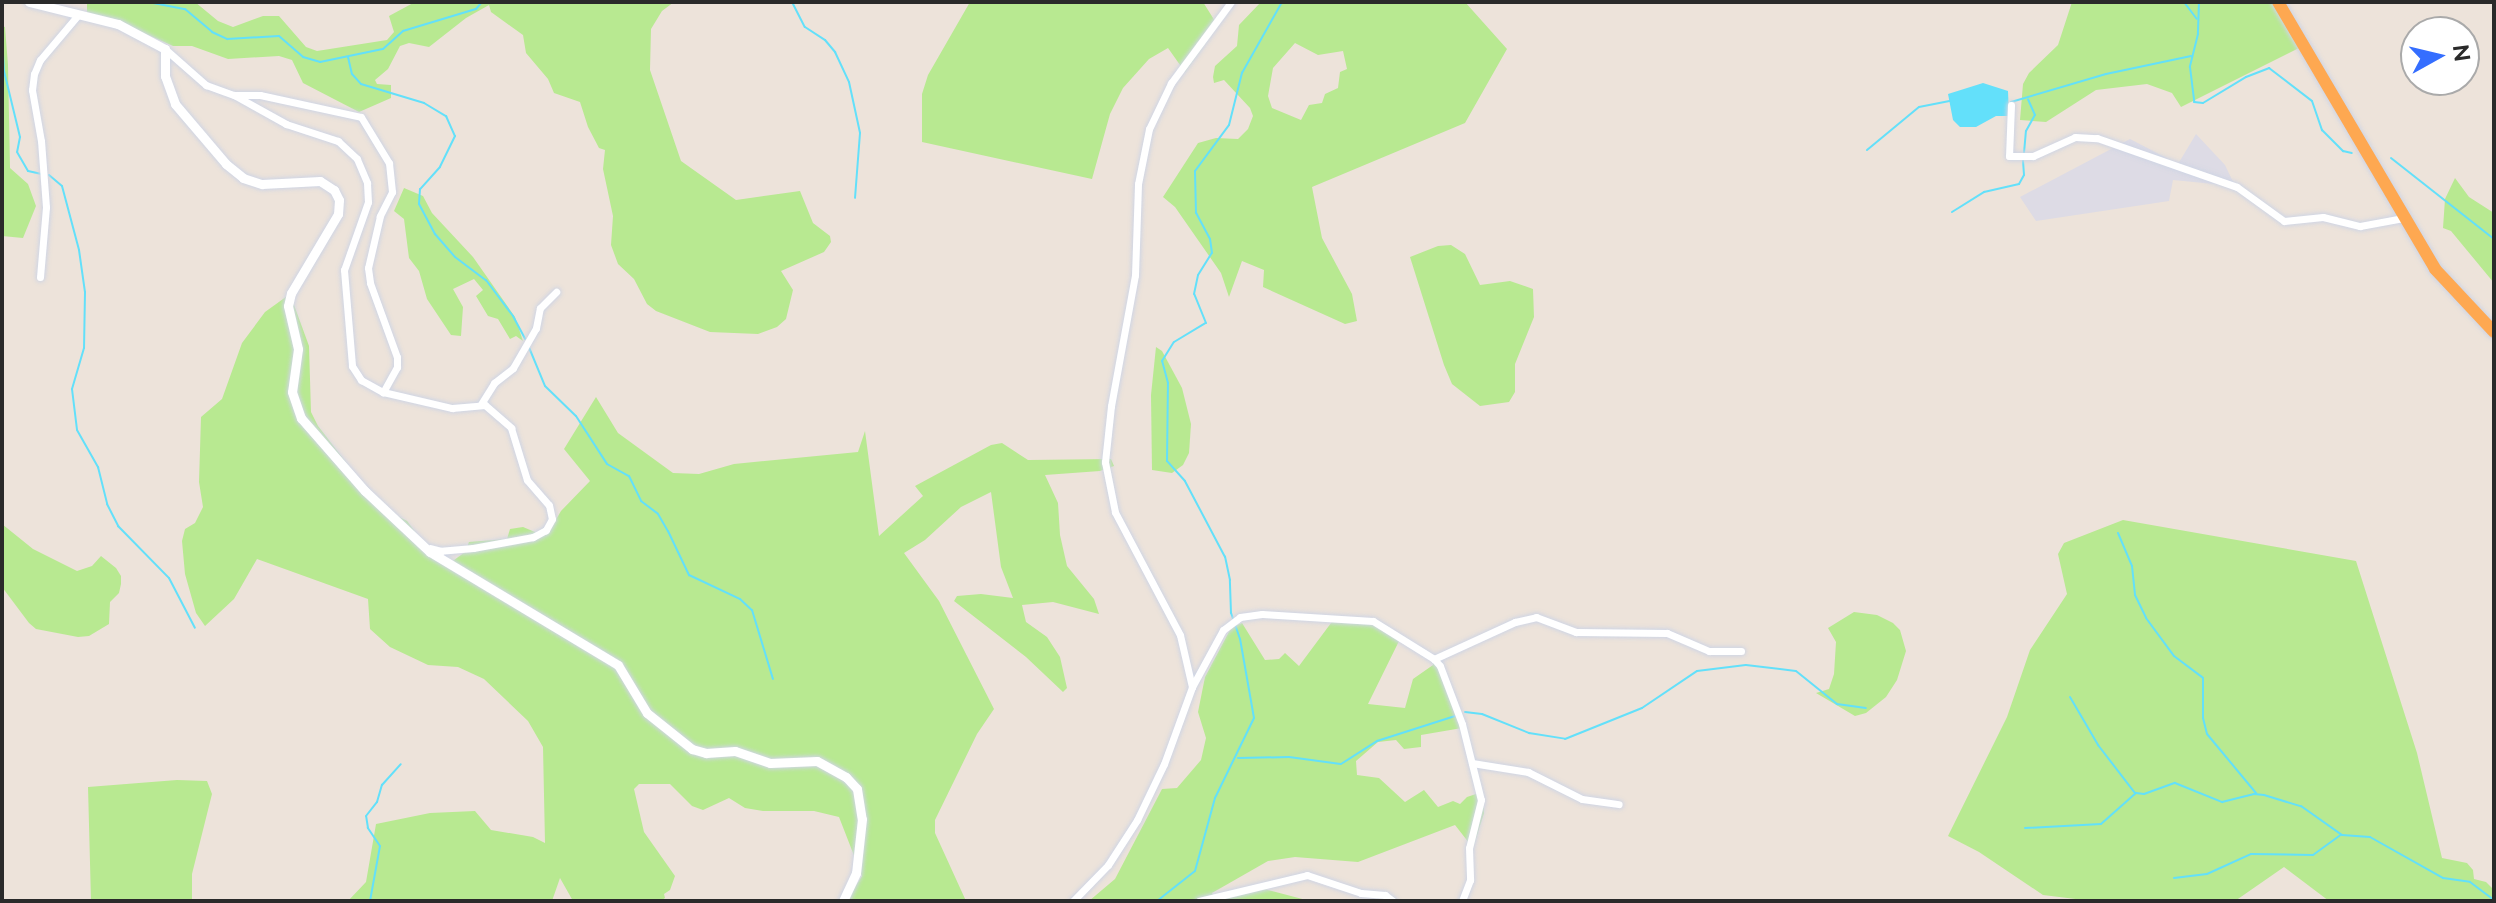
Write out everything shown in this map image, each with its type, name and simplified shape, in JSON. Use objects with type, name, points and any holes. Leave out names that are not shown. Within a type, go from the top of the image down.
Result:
[{"type":"highway","points":[[2278,2],[2435,269],[2494,332]]},
{"type":"street","points":[[29,2],[134,30],[165,49],[206,85],[234,95],[286,124],[338,141],[349,149],[364,172],[368,202],[344,270],[345,307],[355,373],[368,387],[383,392],[452,408],[481,404],[511,428],[527,480],[549,505],[550,524],[541,535],[441,551],[418,541]]},
{"type":"street","points":[[1192,687],[1180,635],[1115,512],[1105,462],[1111,406],[1133,286],[1138,184],[1149,129],[1171,83],[1231,2]]},
{"type":"street","points":[[40,277],[46,207],[41,141],[32,90],[34,74],[40,60],[77,16]]},
{"type":"street","points":[[165,49],[165,76],[175,104],[226,164],[253,183],[320,181],[334,190],[339,200],[338,214],[289,299],[289,317],[298,349],[294,404],[345,471],[418,541],[450,566],[618,665],[647,713],[692,749],[706,753],[735,751],[770,763],[817,761],[837,769],[857,789],[862,819],[856,873],[843,901]]},
{"type":"street","points":[[234,95],[260,95],[361,117],[389,163],[392,192],[380,216],[368,268],[397,357],[397,367],[383,392]]},
{"type":"street","points":[[2011,105],[2009,156],[2033,156],[2075,137],[2097,138],[2237,187],[2284,221],[2323,217],[2360,226],[2403,218]]},
{"type":"street","points":[[481,404],[494,383],[513,368],[536,328],[540,308],[556,292]]},
{"type":"street","points":[[1073,901],[1108,865],[1137,820],[1164,764],[1192,687],[1227,625],[1237,619],[1262,614],[1358,618],[1382,625],[1434,659],[1443,673],[1472,763],[1481,812],[1469,848],[1470,880],[1462,901]]},
{"type":"street","points":[[1434,659],[1515,622],[1536,617],[1584,633],[1667,633],[1709,651],[1741,651]]},
{"type":"street","points":[[1472,763],[1528,772],[1582,799],[1619,804]]},
{"type":"street","points":[[1199,901],[1307,875],[1361,893],[1385,895],[1393,901]]},
{"type":"shaded area","points":[[2196,134],[2225,165],[2235,186],[2173,180],[2169,201],[2036,221],[2020,197],[2130,139],[2178,164]]},
{"type":"green space","points":[[87,2],[195,2],[218,21],[233,27],[263,16],[279,16],[306,47],[317,51],[387,40],[394,32],[389,16],[415,2],[674,2],[662,11],[651,29],[650,70],[681,161],[736,200],[800,191],[813,223],[830,236],[831,242],[824,252],[781,271],[793,290],[786,319],[777,327],[758,334],[710,332],[656,311],[647,304],[634,279],[618,264],[611,245],[613,216],[603,169],[605,150],[599,148],[588,127],[580,102],[554,93],[548,79],[526,53],[523,35],[491,12],[489,5],[466,18],[429,47],[409,43],[400,46],[388,69],[375,80],[377,84],[391,85],[391,98],[359,112],[303,83],[292,60],[279,56],[228,59],[192,46],[173,46],[146,34],[87,20]]},
{"type":"green space","points":[[970,2],[1203,2],[1218,26],[1185,72],[1168,48],[1149,59],[1123,88],[1110,114],[1092,179],[922,142],[922,94],[928,75]]},
{"type":"green space","points":[[1261,2],[1465,2],[1507,49],[1465,123],[1312,187],[1322,238],[1352,294],[1357,321],[1345,324],[1263,287],[1264,270],[1242,261],[1229,297],[1221,273],[1175,207],[1163,197],[1198,143],[1216,138],[1238,139],[1248,129],[1253,116],[1250,108],[1224,80],[1214,83],[1213,77],[1215,66],[1237,46],[1239,25]],"holes":[[[1295,43],[1318,55],[1343,51],[1347,69],[1340,72],[1338,88],[1325,94],[1322,103],[1309,105],[1301,120],[1272,108],[1268,96],[1273,68]]]},
{"type":"green space","points":[[2072,2],[2285,2],[2307,44],[2181,107],[2172,93],[2147,84],[2096,90],[2046,122],[2020,120],[2023,84],[2029,73],[2058,45]]},
{"type":"green space","points":[[2,26],[5,27],[8,65],[10,168],[28,184],[36,206],[23,238],[2,236]]},
{"type":"green space","points":[[2455,178],[2469,197],[2494,213],[2494,283],[2451,231],[2443,228],[2445,199]]},
{"type":"green space","points":[[404,188],[423,196],[432,213],[473,257],[515,317],[523,341],[516,336],[510,339],[498,319],[488,316],[476,296],[483,290],[474,279],[453,289],[463,307],[461,336],[451,335],[427,299],[419,271],[409,258],[404,219],[394,211]]},
{"type":"green space","points":[[1451,245],[1465,254],[1480,285],[1510,281],[1533,289],[1534,317],[1515,364],[1515,392],[1509,402],[1480,406],[1452,384],[1444,365],[1410,257],[1438,246]]},
{"type":"green space","points":[[290,294],[309,346],[311,412],[318,426],[372,496],[386,510],[407,521],[428,549],[450,563],[465,552],[469,542],[507,539],[510,529],[523,527],[542,535],[548,533],[561,511],[590,481],[564,449],[596,397],[618,433],[673,473],[699,474],[734,464],[858,452],[865,431],[879,536],[923,496],[915,486],[991,445],[1002,443],[1028,460],[1111,459],[1114,466],[1100,471],[1045,475],[1058,503],[1060,535],[1067,566],[1094,599],[1099,614],[1053,602],[1022,605],[1026,622],[1047,637],[1060,657],[1067,688],[1063,692],[1026,657],[954,601],[957,596],[981,594],[1013,598],[1001,567],[991,492],[961,507],[925,540],[904,553],[939,601],[994,709],[977,734],[935,820],[935,833],[966,901],[846,901],[862,876],[839,817],[814,811],[745,808],[729,798],[703,810],[692,806],[670,784],[639,784],[634,789],[644,832],[675,876],[670,890],[660,901],[573,901],[560,878],[552,901],[348,901],[366,882],[376,824],[430,813],[475,811],[491,830],[533,837],[545,843],[543,747],[528,721],[484,679],[458,667],[428,665],[390,647],[370,629],[368,599],[257,559],[234,599],[205,626],[196,613],[185,574],[182,541],[185,529],[195,523],[203,507],[199,482],[201,417],[222,399],[242,343],[265,312]]},
{"type":"green space","points":[[1156,347],[1162,351],[1182,388],[1191,424],[1189,453],[1183,465],[1172,473],[1152,470],[1151,395]]},
{"type":"green space","points":[[2123,520],[2356,561],[2417,753],[2442,858],[2467,863],[2473,870],[2474,879],[2486,882],[2494,890],[2494,901],[2329,901],[2284,867],[2235,901],[2092,901],[2043,895],[1979,852],[1948,836],[2007,717],[2030,650],[2067,594],[2058,554],[2064,543]]},
{"type":"green space","points":[[2,524],[33,549],[77,571],[92,566],[101,556],[116,568],[121,584],[119,593],[110,602],[109,624],[89,636],[78,637],[36,629],[29,623],[2,587]]},
{"type":"green space","points":[[1854,612],[1877,615],[1893,623],[1900,630],[1906,651],[1897,680],[1886,697],[1866,713],[1855,716],[1816,693],[1829,689],[1834,674],[1836,642],[1828,628]]},
{"type":"green space","points":[[1334,619],[1373,624],[1401,637],[1368,704],[1405,708],[1413,679],[1433,665],[1435,656],[1440,657],[1439,668],[1462,728],[1421,735],[1421,747],[1404,749],[1396,740],[1378,742],[1356,761],[1357,775],[1379,778],[1405,802],[1424,790],[1438,807],[1453,801],[1460,804],[1467,797],[1482,792],[1484,813],[1473,848],[1455,825],[1358,862],[1295,857],[1268,861],[1212,893],[1215,899],[1264,889],[1310,901],[1089,901],[1115,879],[1162,789],[1177,788],[1201,760],[1206,738],[1198,712],[1205,677],[1231,628],[1242,623],[1265,660],[1279,659],[1285,653],[1299,666]]},
{"type":"green space","points":[[177,780],[207,781],[212,794],[192,874],[192,901],[91,901],[88,787]]},
{"type":"water","points":[[1983,83],[2008,91],[2009,116],[1996,116],[1976,127],[1960,127],[1953,120],[1948,94]]},
{"type":"waterway","points":[[148,2],[185,9],[212,32],[227,39],[279,36],[303,57],[320,62],[383,49],[403,31],[476,9],[482,2]]},
{"type":"waterway","points":[[792,2],[805,27],[825,40],[835,52],[849,82],[860,133],[855,198]]},
{"type":"waterway","points":[[1157,901],[1195,871],[1215,798],[1254,718],[1240,639],[1231,613],[1230,580],[1225,557],[1185,481],[1167,461],[1168,383],[1162,361],[1174,342],[1206,323],[1194,294],[1198,275],[1212,253],[1210,239],[1196,213],[1195,171],[1229,125],[1242,73],[1282,2]]},
{"type":"waterway","points":[[2184,2],[2197,19]]},
{"type":"waterway","points":[[2199,2],[2198,34],[2190,67],[2194,102],[2203,103],[2246,77],[2269,68],[2312,101],[2322,130],[2343,151],[2352,153]]},
{"type":"waterway","points":[[2,35],[4,71],[20,137],[17,152],[28,171],[42,174]]},
{"type":"waterway","points":[[2011,102],[2106,74],[2191,56]]},
{"type":"waterway","points":[[348,57],[352,74],[361,84],[424,103],[446,116],[455,136],[440,167],[420,189],[419,204],[435,234],[455,257],[486,280],[513,316],[525,339]]},
{"type":"waterway","points":[[2024,153],[2026,131],[2035,115],[2028,99]]},
{"type":"waterway","points":[[1867,150],[1919,107],[1949,101]]},
{"type":"waterway","points":[[2391,158],[2494,239]]},
{"type":"waterway","points":[[1952,212],[1984,192],[2019,184],[2024,175],[2023,159]]},
{"type":"waterway","points":[[49,175],[62,186],[79,250],[85,292],[84,348],[72,389],[77,430],[98,467],[107,504],[118,526],[169,578],[195,628]]},
{"type":"waterway","points":[[528,345],[545,386],[576,416],[607,464],[629,476],[641,501],[658,514],[689,575],[740,599],[752,610],[773,679]]},
{"type":"waterway","points":[[2118,533],[2132,566],[2135,595],[2146,618],[2174,656],[2203,678],[2203,718],[2207,734],[2256,793]]},
{"type":"waterway","points":[[1465,712],[1482,714],[1529,733],[1565,739],[1642,708],[1697,671],[1746,665],[1796,671],[1837,704],[1866,708]]},
{"type":"waterway","points":[[2070,697],[2098,745],[2135,793]]},
{"type":"waterway","points":[[1238,758],[1289,757],[1341,764],[1377,741],[1455,716]]},
{"type":"waterway","points":[[370,901],[380,846],[368,828],[366,816],[377,802],[382,785],[401,764]]},
{"type":"waterway","points":[[2025,828],[2101,824],[2136,793],[2144,794],[2175,783],[2222,802],[2254,794],[2264,795],[2301,806],[2342,835],[2370,837],[2443,878],[2470,882],[2494,900]]},
{"type":"waterway","points":[[2174,878],[2207,874],[2251,854],[2313,855],[2341,835]]}]
